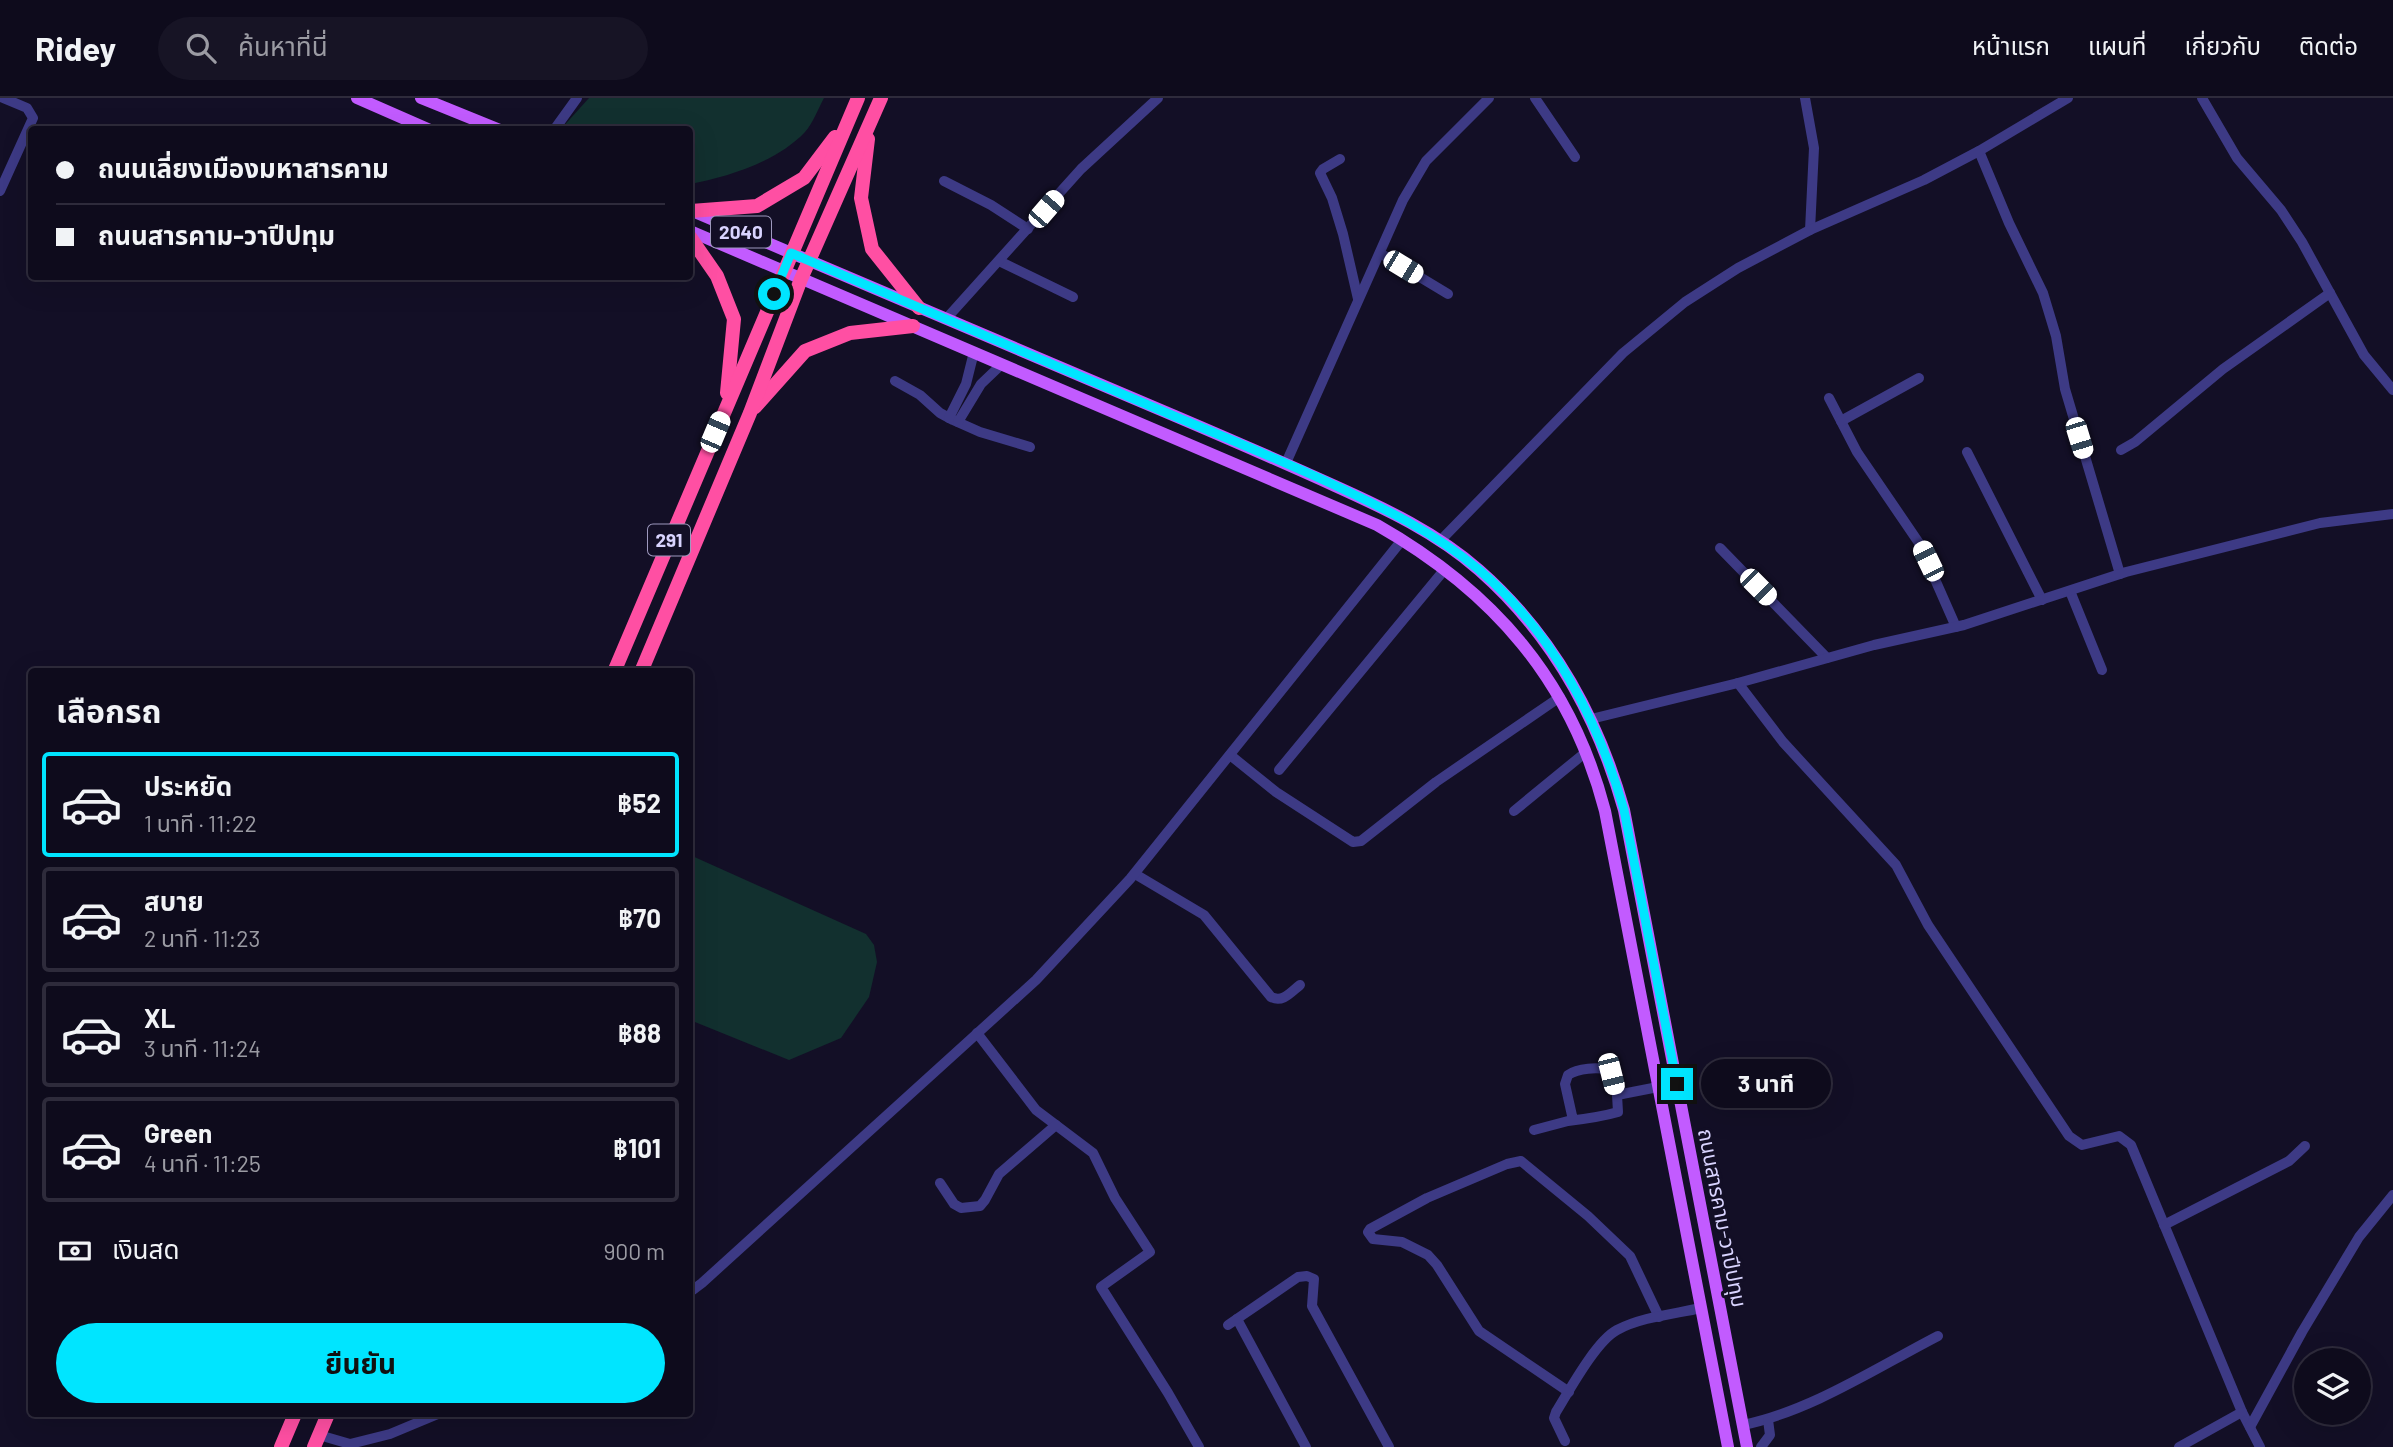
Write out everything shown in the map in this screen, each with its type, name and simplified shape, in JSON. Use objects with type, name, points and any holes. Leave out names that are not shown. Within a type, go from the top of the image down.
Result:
[{"type":"highway","name":"291","points":[[616,668],[858,98]]},
{"type":"highway","name":"291","points":[[643,668],[750,413],[809,261],[881,98]]},
{"type":"highway","points":[[693,211],[757,206],[769,199],[804,178],[849,119]]},
{"type":"highway","points":[[870,124],[861,198],[872,248],[919,308]]},
{"type":"highway","points":[[693,241],[717,276],[733,319],[725,408]]},
{"type":"highway","points":[[750,413],[806,351],[850,333],[913,326]]},
{"type":"highway","points":[[281,1447],[294,1417]]},
{"type":"highway","points":[[316,1441],[327,1417]]},
{"type":"main road","points":[[357,98],[421,126]]},
{"type":"main road","points":[[421,98],[439,101],[492,126]]},
{"type":"main road","name":"ถนนสารคาม-วาปีปทุม","points":[[693,212],[1286,463],[1385,509],[1440,541],[1487,577],[1538,632],[1569,677],[1591,719],[1614,776],[1624,810],[1748,1447]]},
{"type":"main road","name":"ถนนสารคาม-วาปีปทุม","points":[[693,232],[1377,525],[1445,569],[1491,608],[1523,645],[1560,697],[1586,752],[1605,811],[1728,1447]]},
{"type":"main road","points":[[1193,445],[1201,427]]},
{"type":"main road","points":[[1674,1170],[1693,1166]]},
{"type":"street","points":[[3,98],[27,108],[33,118],[29,126]]},
{"type":"street","points":[[557,126],[577,98]]},
{"type":"street","points":[[946,319],[1081,169],[1158,98]]},
{"type":"street","points":[[1286,463],[1403,200],[1426,161],[1489,98]]},
{"type":"street","points":[[1535,98],[1574,157]]},
{"type":"street","points":[[1805,98],[1814,148],[1810,230]]},
{"type":"street","points":[[1440,541],[1623,353],[1696,295],[1738,268],[1810,230],[1924,180],[1979,151],[2068,98]]},
{"type":"street","points":[[2202,98],[2237,158],[2281,210],[2302,242],[2364,355],[2393,390]]},
{"type":"street","points":[[0,191],[28,129]]},
{"type":"street","points":[[1979,151],[2042,293],[2056,335],[2065,389],[2120,575]]},
{"type":"street","points":[[1340,159],[1320,173],[1332,198],[1343,234],[1358,300]]},
{"type":"street","points":[[944,181],[1028,229]]},
{"type":"street","points":[[1380,253],[1448,294]]},
{"type":"street","points":[[999,261],[1073,296]]},
{"type":"street","points":[[2121,450],[2136,442],[2223,369],[2330,293]]},
{"type":"street","points":[[954,420],[974,352]]},
{"type":"street","points":[[954,420],[981,384],[1002,364]]},
{"type":"street","points":[[1841,421],[1919,378]]},
{"type":"street","points":[[895,381],[920,395],[940,413],[954,420],[980,432],[1030,447]]},
{"type":"street","points":[[1829,398],[1857,452],[1919,543],[1956,627]]},
{"type":"street","points":[[1967,452],[2042,600]]},
{"type":"street","points":[[1591,719],[1738,683],[1874,645],[1956,627],[2120,575],[2320,523],[2393,514]]},
{"type":"street","points":[[693,1290],[1036,979],[1135,873],[1402,540]]},
{"type":"street","points":[[1720,548],[1827,658]]},
{"type":"street","points":[[1279,770],[1445,569]]},
{"type":"street","points":[[2070,591],[2102,670]]},
{"type":"street","points":[[1738,683],[1798,759],[1896,865],[1928,925],[2069,1136],[2082,1145],[2119,1136],[2131,1145],[2242,1412],[2260,1447]]},
{"type":"street","points":[[1230,755],[1276,792],[1353,842],[1361,841],[1436,782],[1560,697]]},
{"type":"street","points":[[1514,811],[1586,752]]},
{"type":"street","points":[[1135,873],[1204,915],[1271,997],[1283,999],[1300,985]]},
{"type":"street","points":[[977,1033],[1036,1110],[1093,1153],[1115,1199],[1150,1252],[1101,1287],[1199,1447]]},
{"type":"street","points":[[1534,1129],[1618,1112],[1617,1095],[1611,1074],[1606,1069],[1570,1073],[1565,1084],[1573,1120]]},
{"type":"street","points":[[1617,1095],[1658,1087]]},
{"type":"street","points":[[940,1183],[954,1204],[961,1208],[979,1206],[999,1174],[1056,1125]]},
{"type":"street","points":[[2164,1225],[2289,1161],[2305,1146]]},
{"type":"street","points":[[1569,1392],[1479,1331],[1428,1255],[1402,1242],[1373,1239],[1368,1232],[1370,1229],[1427,1198],[1507,1164],[1521,1161],[1588,1216],[1630,1256],[1659,1317]]},
{"type":"street","points":[[2250,1427],[2302,1332],[2359,1237],[2393,1195]]},
{"type":"street","points":[[1306,1447],[1232,1322],[1298,1277],[1307,1276],[1314,1279],[1312,1306],[1389,1447]]},
{"type":"street","points":[[1565,1441],[1554,1418],[1585,1366],[1615,1331],[1659,1317],[1701,1308]]},
{"type":"street","points":[[1743,1425],[1768,1420],[1809,1404],[1938,1336]]},
{"type":"street","points":[[2179,1447],[2242,1412]]},
{"type":"street","points":[[316,1441],[350,1444],[390,1434],[431,1417]]},
{"type":"street","points":[[1761,1447],[1770,1435],[1768,1420]]},
{"type":"green space","points":[[589,98],[824,98],[805,132],[781,151],[736,172],[693,183],[693,126],[564,126]]},
{"type":"green space","points":[[693,856],[866,934],[874,945],[877,962],[869,997],[841,1038],[789,1060],[693,1021]]},
{"type":"route","points":[[774,294],[791,253],[1286,463],[1414,525],[1478,569],[1505,594],[1538,632],[1569,677],[1591,719],[1614,776],[1624,810],[1677,1084]]}]
